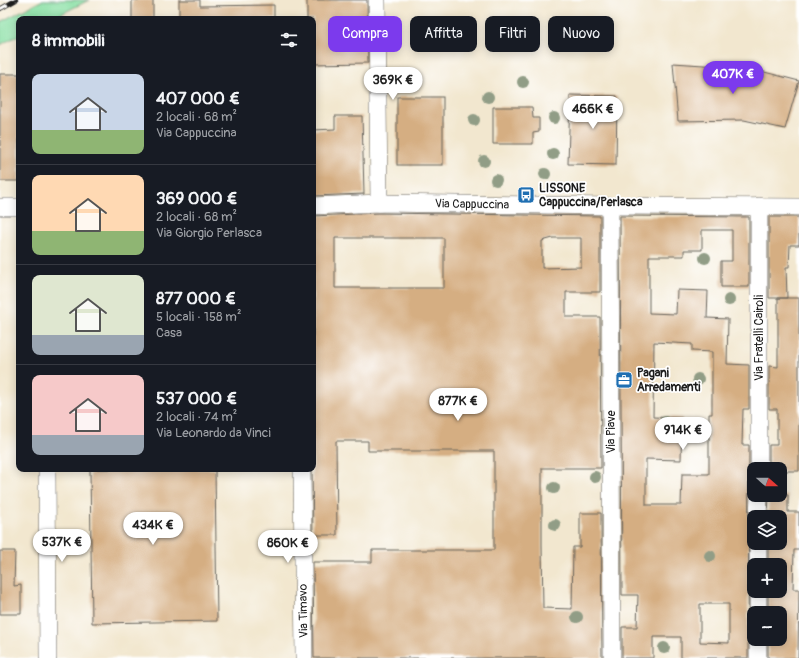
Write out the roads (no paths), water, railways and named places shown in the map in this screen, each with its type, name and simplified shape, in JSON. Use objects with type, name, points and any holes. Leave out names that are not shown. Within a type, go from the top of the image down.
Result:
[{"type":"street","points":[[378,0],[379,203]]},
{"type":"street","name":"Via Cappuccina","points":[[316,206],[379,203],[799,207]]},
{"type":"street","name":"Via Piave","points":[[610,206],[612,658]]},
{"type":"street","name":"Via Fratelli Cairoli","points":[[759,206],[759,462]]},
{"type":"street","points":[[0,207],[16,207]]},
{"type":"street","points":[[47,472],[48,658]]},
{"type":"street","name":"Via Timavo","points":[[302,472],[304,658]]},
{"type":"street","points":[[758,646],[758,658]]},
{"type":"railway","points":[[0,9],[16,0]]},
{"type":"place","name":"LISSONE Cappuccina/Perlasca","points":[[526,195]]},
{"type":"place","name":"Pagani Arredamenti","points":[[624,380]]}]
